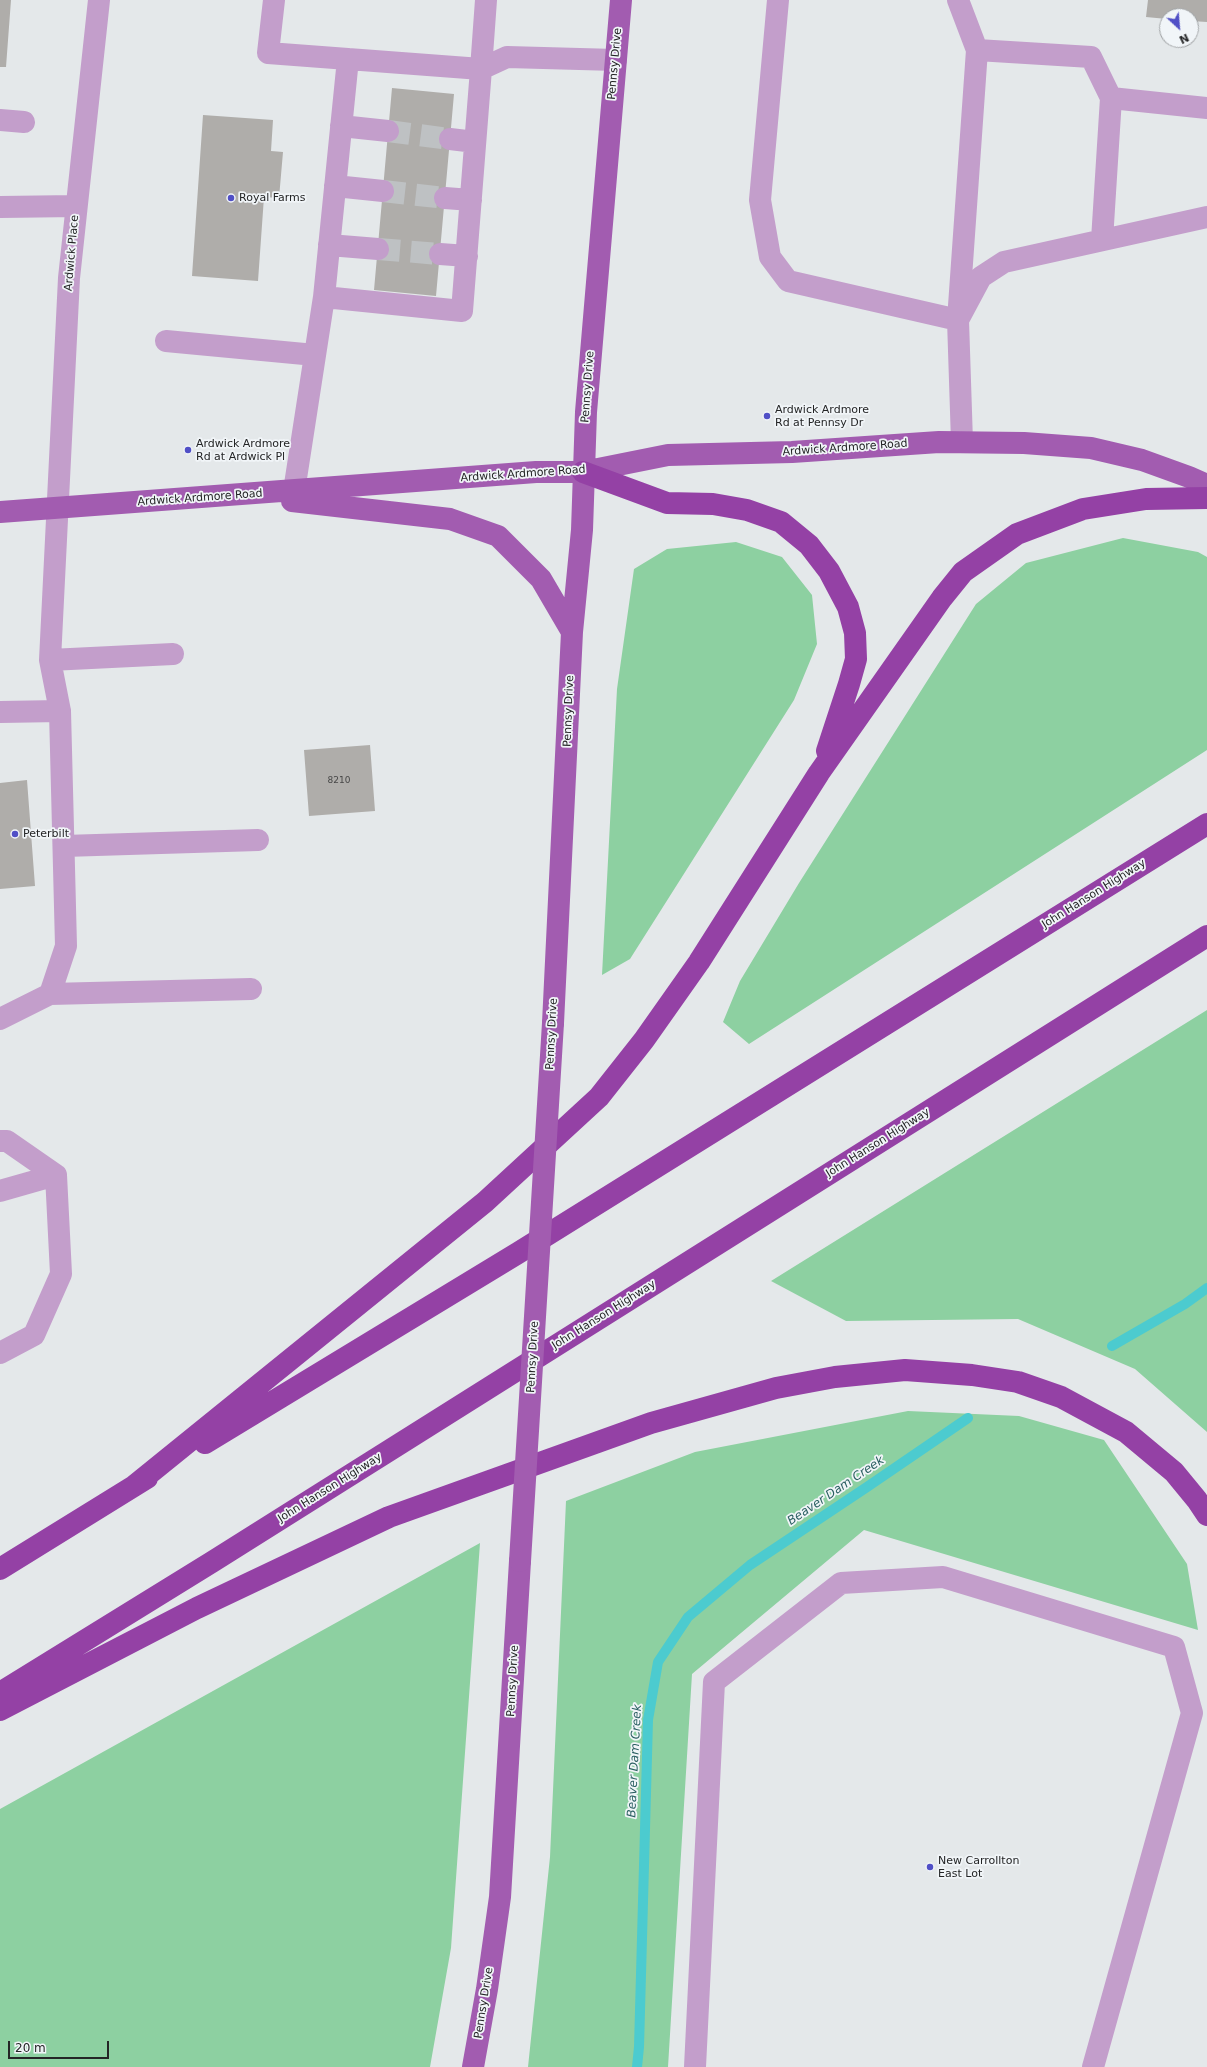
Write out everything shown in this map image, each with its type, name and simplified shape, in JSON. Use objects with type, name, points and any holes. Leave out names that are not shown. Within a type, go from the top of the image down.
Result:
[{"type":"highway","points":[[583,472],[667,503],[713,504],[747,510],[781,522],[809,544],[829,571],[848,607],[855,633],[856,659],[853,671],[819,773]]},
{"type":"highway","points":[[134,1486],[486,1202],[598,1097],[644,1040],[699,962],[819,773],[942,598],[964,572],[987,554],[1017,534],[1082,509],[1146,499],[1207,498]]},
{"type":"highway","name":"John Hanson Highway","points":[[0,1570],[134,1486],[518,1253],[1207,824]]},
{"type":"highway","name":"John Hanson Highway","points":[[0,1693],[232,1550],[1207,936]]},
{"type":"highway","points":[[0,1710],[197,1608],[389,1517],[651,1423],[776,1388],[835,1377],[905,1370],[1018,1382],[1061,1397],[1126,1432],[1174,1472],[1207,1515]]},
{"type":"main road","name":"Pennsy Drive","points":[[473,2067],[487,1989],[500,1897],[552,1023],[572,632],[582,530],[583,472],[621,0]]},
{"type":"main road","name":"Ardwick Ardmore Road","points":[[0,512],[536,472],[583,472],[668,455],[792,452],[962,442],[1024,442],[1091,448],[1142,460],[1189,477],[1207,486]]},
{"type":"main road","points":[[242,495],[450,519],[498,536],[541,579],[572,632]]},
{"type":"street","name":"Ardwick Place","points":[[50,994],[66,946],[60,711],[50,660],[57,508],[69,278],[99,0]]},
{"type":"street","points":[[274,0],[268,53],[481,69],[507,57],[616,60]]},
{"type":"street","points":[[324,297],[462,311],[486,0]]},
{"type":"street","points":[[778,0],[760,200],[770,257],[788,281],[958,320]]},
{"type":"street","points":[[958,0],[977,50],[958,320],[962,442]]},
{"type":"street","points":[[977,50],[1091,57],[1111,98],[1102,240]]},
{"type":"street","points":[[294,491],[324,297],[348,59]]},
{"type":"street","points":[[1111,98],[1207,108]]},
{"type":"street","points":[[0,120],[24,122]]},
{"type":"street","points":[[341,126],[388,131]]},
{"type":"street","points":[[450,139],[475,142]]},
{"type":"street","points":[[335,186],[383,191]]},
{"type":"street","points":[[445,198],[471,200]]},
{"type":"street","points":[[0,207],[76,206]]},
{"type":"street","points":[[958,320],[981,276],[1004,262],[1207,216]]},
{"type":"street","points":[[329,245],[378,249]]},
{"type":"street","points":[[440,254],[467,256]]},
{"type":"street","points":[[166,341],[315,355]]},
{"type":"street","points":[[50,660],[173,654]]},
{"type":"street","points":[[0,712],[60,711]]},
{"type":"street","points":[[64,846],[258,840]]},
{"type":"street","points":[[0,1019],[50,994],[251,989]]},
{"type":"street","points":[[0,1141],[7,1141],[56,1175]]},
{"type":"street","points":[[0,1192],[56,1175]]},
{"type":"street","points":[[0,1353],[34,1335],[61,1274],[56,1175]]},
{"type":"street","points":[[695,2067],[714,1682],[841,1583],[943,1577],[1174,1647],[1192,1713],[1093,2067]]},
{"type":"green space","points":[[1123,538],[1198,552],[1207,557],[1207,750],[749,1044],[723,1022],[740,981],[799,883],[976,604],[1026,563]]},
{"type":"green space","points":[[736,542],[782,557],[812,595],[817,644],[794,700],[630,959],[602,975],[617,689],[634,569],[667,549]]},
{"type":"green space","points":[[1207,1010],[1207,1432],[1135,1369],[1018,1319],[846,1321],[771,1281]]},
{"type":"green space","points":[[908,1411],[1019,1416],[1104,1440],[1187,1564],[1198,1630],[864,1530],[692,1674],[668,2067],[528,2067],[550,1857],[566,1501],[695,1452]]},
{"type":"green space","points":[[480,1543],[451,1948],[430,2067],[0,2067],[0,1809]]},
{"type":"building","points":[[0,0],[11,0],[6,67],[0,67]]},
{"type":"building","points":[[1148,0],[1207,0],[1207,22],[1199,22],[1199,8],[1159,8],[1159,18],[1146,17]]},
{"type":"building","points":[[392,88],[454,94],[436,296],[374,290]]},
{"type":"building","name":"Royal Farms","points":[[203,115],[273,120],[271,151],[283,152],[279,198],[264,197],[258,281],[192,276]]},
{"type":"building","points":[[370,745],[375,811],[309,816],[304,750]]},
{"type":"building","name":"Peterbilt","points":[[27,780],[35,886],[0,889],[0,783]]},
{"type":"waterway","name":"Beaver Dam Creek","points":[[1112,1346],[1185,1304],[1207,1288]]},
{"type":"waterway","name":"Beaver Dam Creek","points":[[637,2067],[639,2047],[648,1720],[658,1662],[688,1617],[750,1565],[968,1418]]},
{"type":"tunnel","points":[[388,131],[450,139]]},
{"type":"tunnel","points":[[383,191],[445,198]]},
{"type":"tunnel","points":[[378,249],[440,254]]},
{"type":"place","name":"Royal Farms","points":[[231,198]]},
{"type":"place","name":"Ardwick Ardmore Rd at Pennsy Dr","points":[[767,416]]},
{"type":"place","name":"Ardwick Ardmore Rd at Ardwick Pl","points":[[188,450]]},
{"type":"place","name":"Peterbilt","points":[[15,834]]},
{"type":"place","name":"New Carrollton East Lot","points":[[930,1867]]}]
